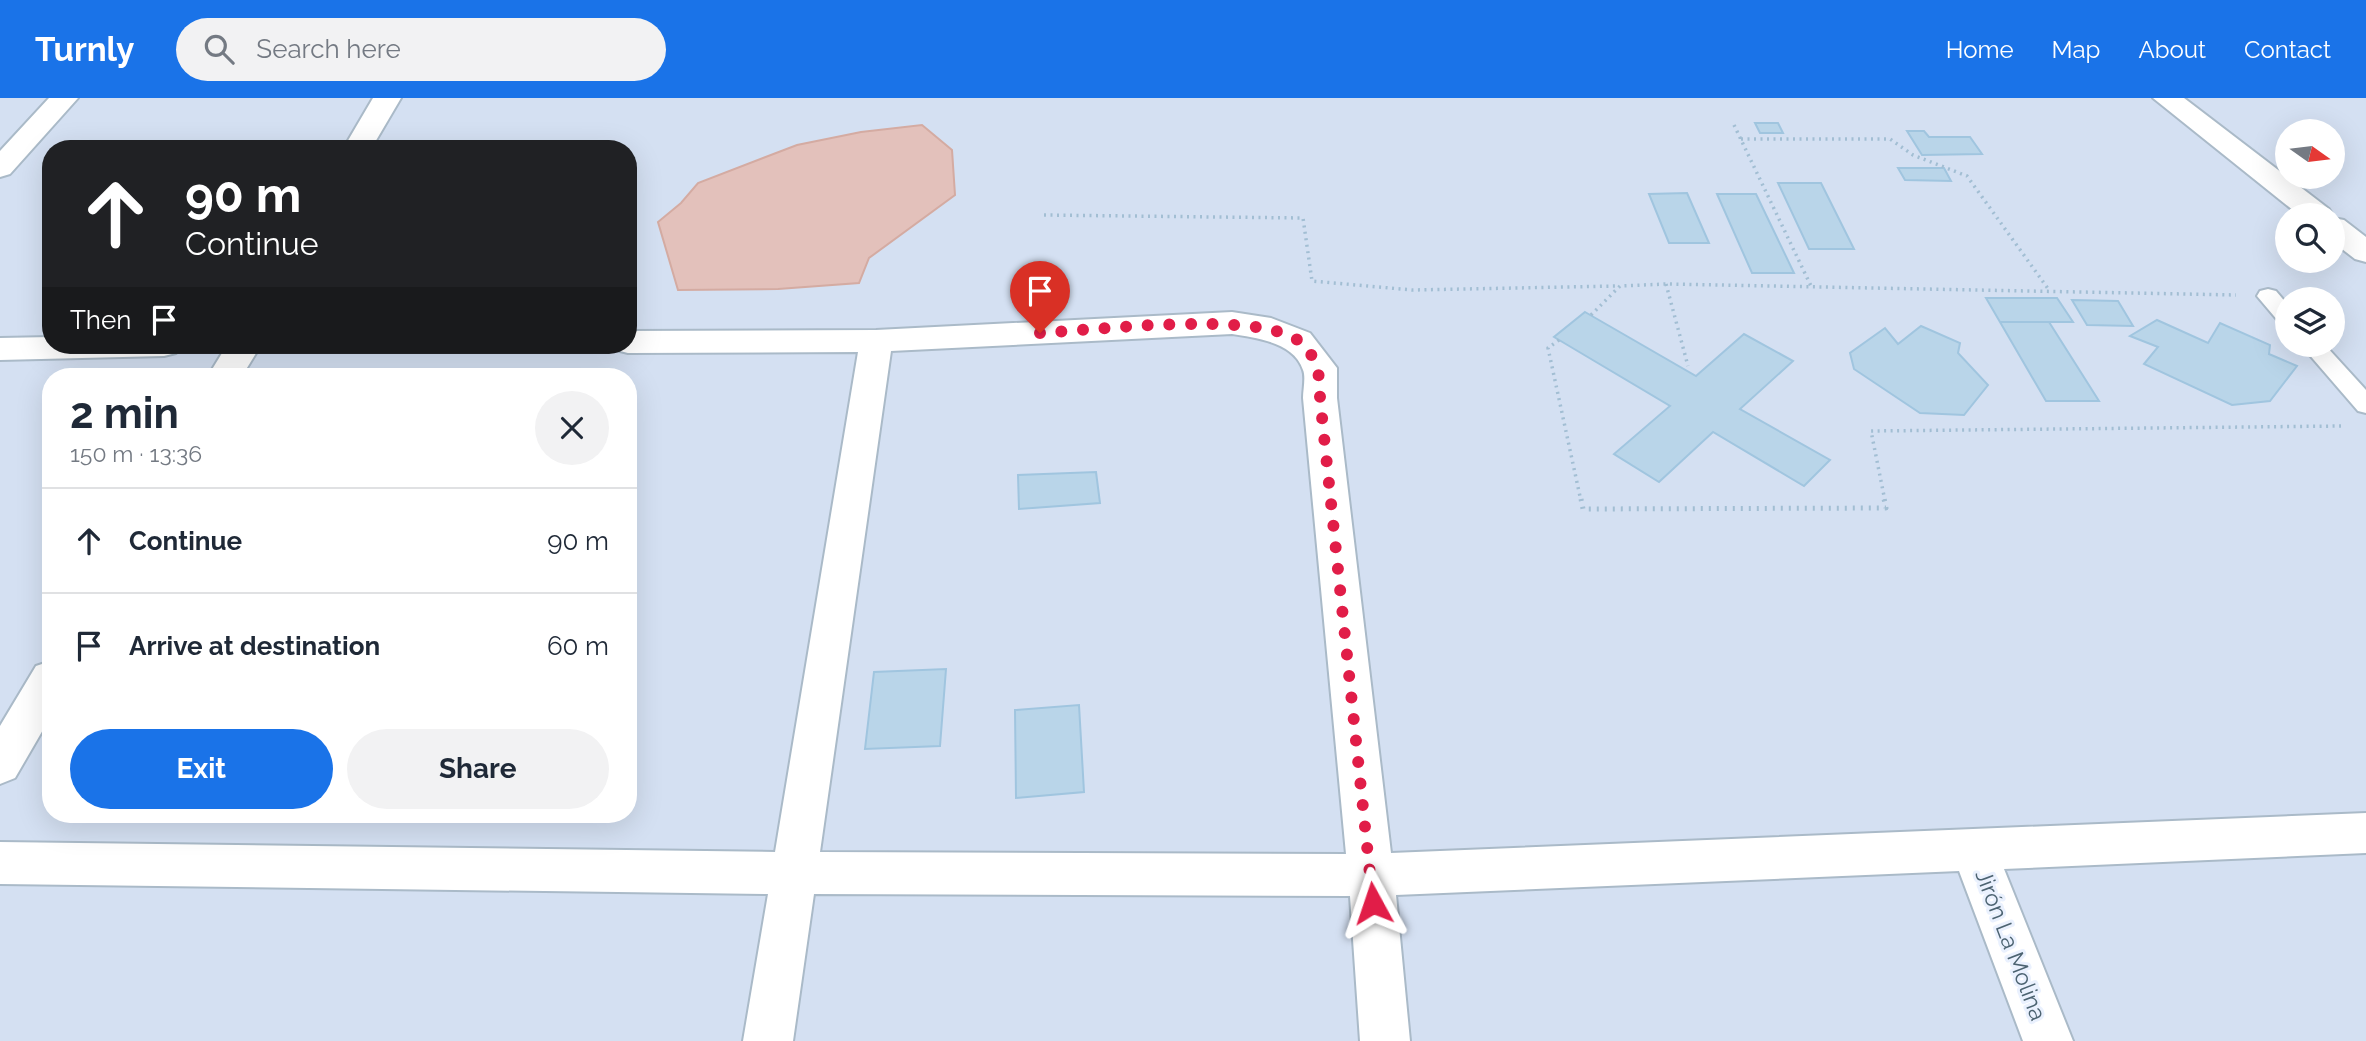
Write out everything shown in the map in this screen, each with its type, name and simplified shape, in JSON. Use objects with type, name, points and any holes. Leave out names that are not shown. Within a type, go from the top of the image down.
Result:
[{"type":"street","points":[[0,168],[64,98]]},
{"type":"street","points":[[362,140],[387,98]]},
{"type":"street","points":[[2167,98],[2303,203]]},
{"type":"street","points":[[2345,235],[2366,252]]},
{"type":"street","points":[[637,342],[876,341],[1232,323],[1271,329],[1298,341],[1320,368],[1320,398],[1371,875],[1385,1041]]},
{"type":"street","points":[[768,1041],[876,341]]},
{"type":"street","points":[[0,349],[42,348]]},
{"type":"street","points":[[0,765],[42,693]]},
{"type":"street","points":[[0,863],[794,873],[1371,875],[2366,833]]},
{"type":"street","name":"Jirón La Molina","points":[[1974,850],[2048,1041]]},
{"type":"lane","points":[[2268,296],[2275,304]]},
{"type":"lane","points":[[2323,357],[2366,405]]},
{"type":"path","points":[[1734,125],[1811,286]]},
{"type":"path","points":[[1741,139],[1890,139],[1913,155],[1968,176],[2050,291]]},
{"type":"path","points":[[1044,215],[1303,218],[1312,281],[1412,290],[1666,284],[2268,296]]},
{"type":"path","points":[[1666,284],[1688,366]]},
{"type":"path","points":[[1591,315],[1619,285]]},
{"type":"path","points":[[1559,340],[1548,348],[1583,509],[1886,508],[1871,431],[2352,425]]},
{"type":"shaded area","points":[[0,98],[2366,98],[2366,1041],[0,1041]]},
{"type":"shaded area","points":[[922,125],[952,150],[955,195],[869,258],[859,283],[778,289],[678,290],[658,222],[681,203],[698,183],[797,145],[861,132]]},
{"type":"building","points":[[1755,123],[1778,123],[1783,133],[1760,133]]},
{"type":"building","points":[[1907,131],[1924,131],[1929,137],[1970,137],[1982,154],[1922,155]]},
{"type":"building","points":[[1898,168],[1944,168],[1951,181],[1905,180]]},
{"type":"building","points":[[1778,183],[1821,183],[1854,249],[1809,249]]},
{"type":"building","points":[[1687,193],[1709,243],[1669,243],[1649,194]]},
{"type":"building","points":[[1717,194],[1756,194],[1794,273],[1752,273]]},
{"type":"building","points":[[1986,298],[2057,298],[2073,322],[2000,322]]},
{"type":"building","points":[[2072,300],[2118,301],[2133,326],[2087,325]]},
{"type":"building","points":[[1585,312],[1696,376],[1744,334],[1793,361],[1740,409],[1830,460],[1804,486],[1713,432],[1659,482],[1614,454],[1670,406],[1554,337]]},
{"type":"building","points":[[2157,320],[2208,343],[2220,323],[2270,345],[2269,354],[2297,366],[2270,401],[2232,405],[2144,364],[2158,347],[2130,336]]},
{"type":"building","points":[[2000,322],[2049,322],[2099,401],[2046,401]]},
{"type":"building","points":[[1921,326],[1960,343],[1958,353],[1988,385],[1964,415],[1920,413],[1854,369],[1850,353],[1885,328],[1898,344]]},
{"type":"building","points":[[1096,472],[1100,503],[1019,509],[1018,475]]},
{"type":"building","points":[[946,669],[940,746],[865,749],[874,672]]},
{"type":"building","points":[[1079,705],[1084,792],[1016,798],[1015,710]]},
{"type":"route","points":[[1040,333],[1232,323],[1271,329],[1298,341],[1320,368],[1320,398],[1373,903]]}]
